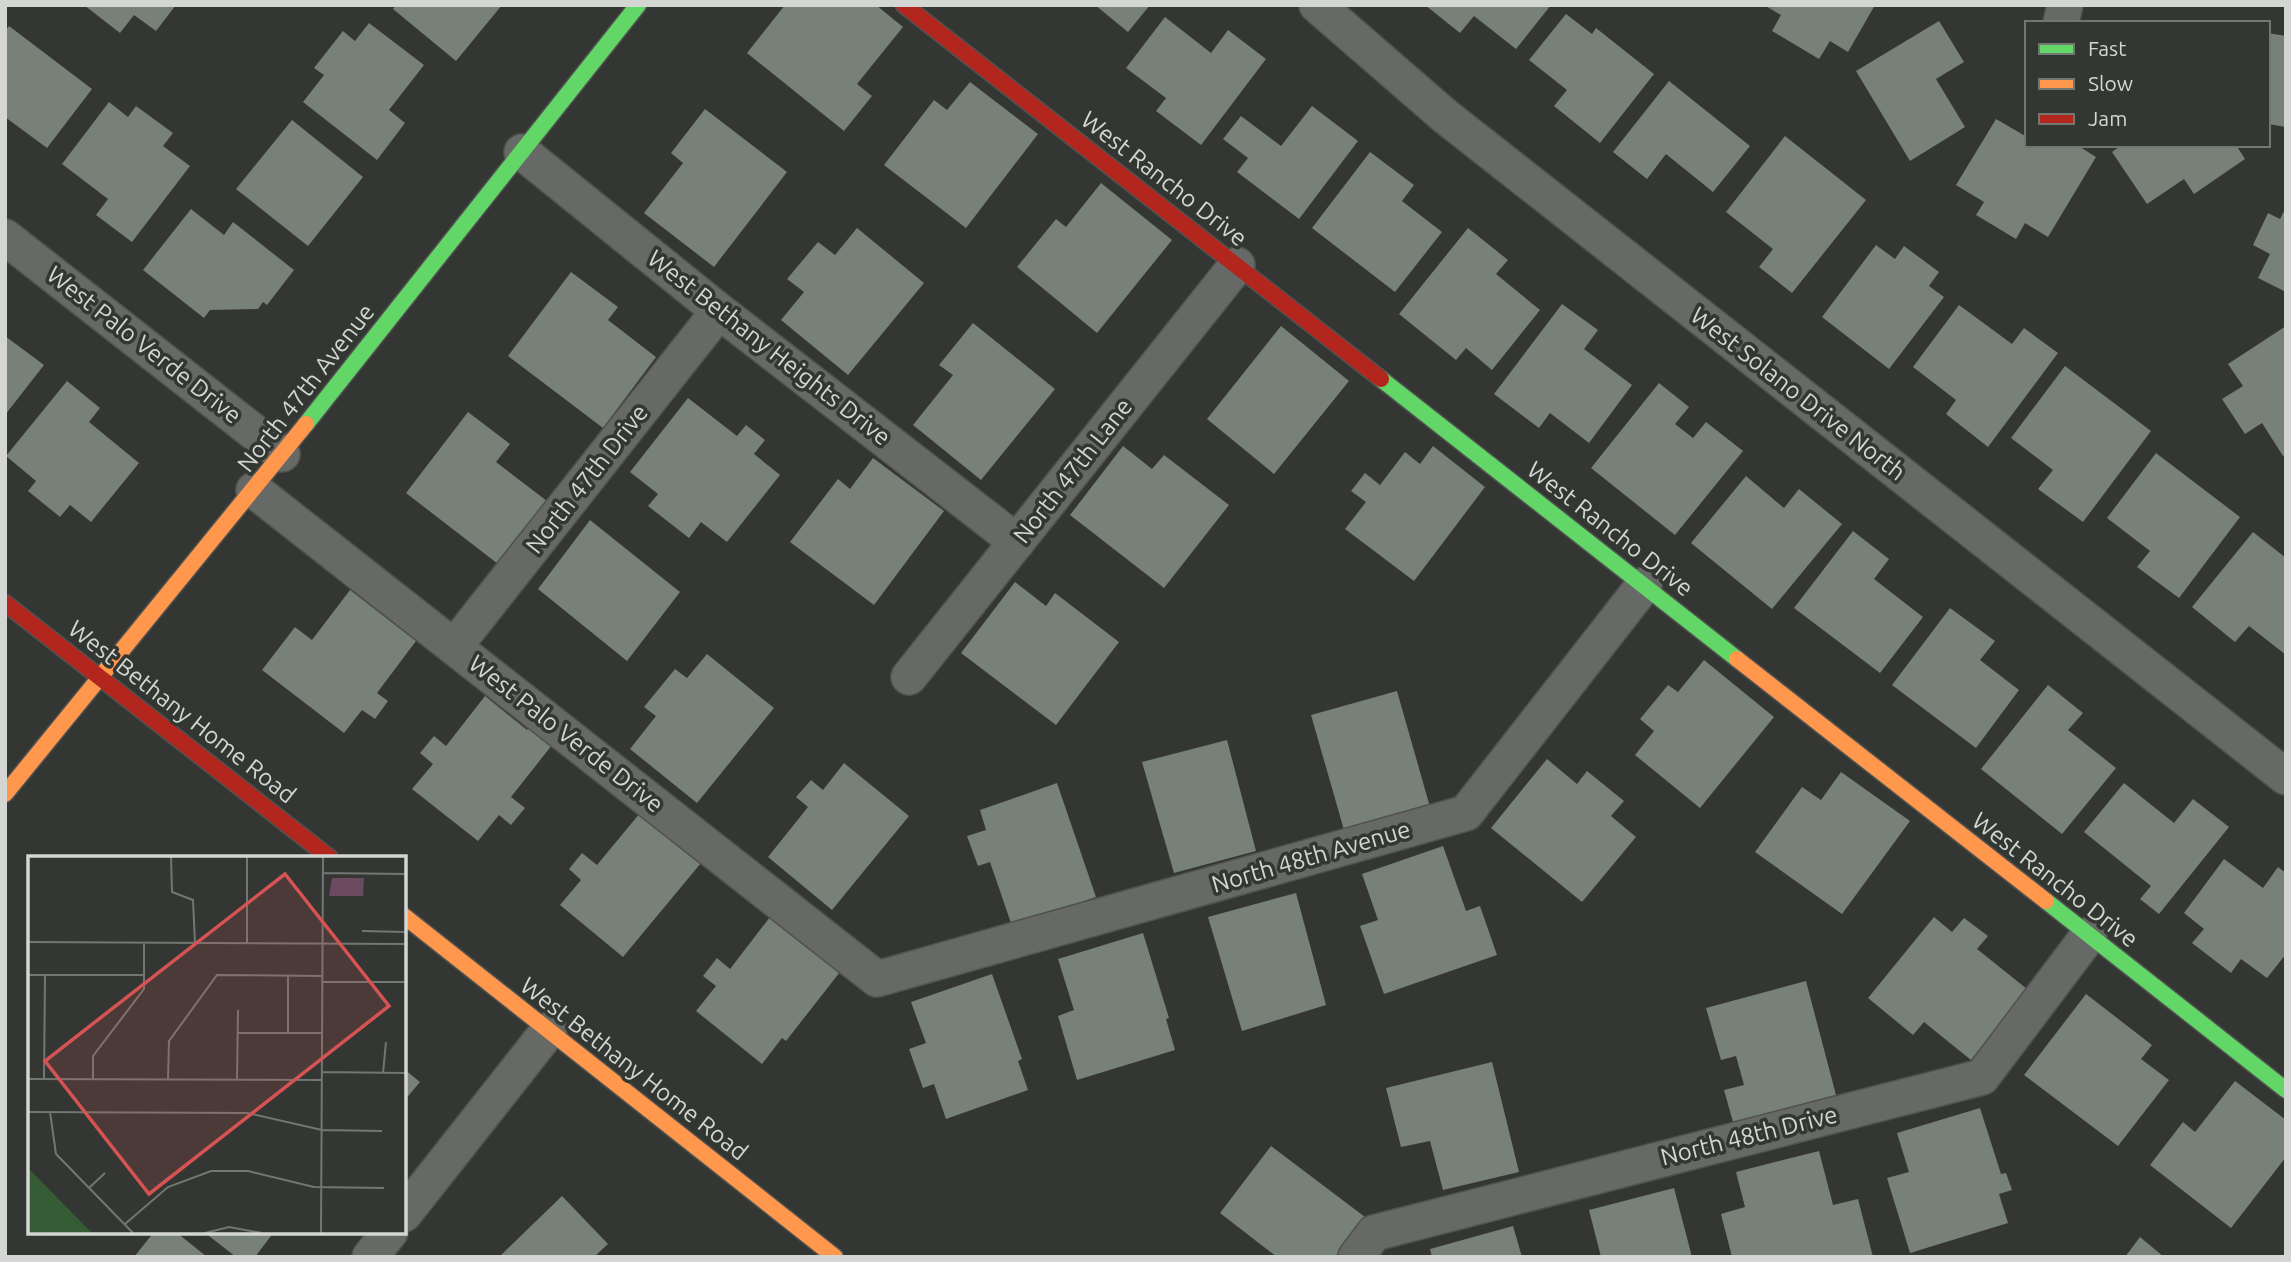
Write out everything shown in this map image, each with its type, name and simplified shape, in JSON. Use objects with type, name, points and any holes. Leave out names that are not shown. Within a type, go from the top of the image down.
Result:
[{"type":"street","name":"North 47th Avenue","points":[[5,794],[254,490],[638,5]]},
{"type":"street","name":"West Rancho Drive","points":[[904,5],[2286,1090]]},
{"type":"street","name":"West Solano Drive North","points":[[1317,5],[1444,117],[2286,777]]},
{"type":"street","name":"West Bethany Heights Drive","points":[[522,152],[719,311],[1017,542]]},
{"type":"street","name":"West Palo Verde Drive","points":[[5,237],[282,454]]},
{"type":"street","name":"North 47th Lane","points":[[909,677],[1237,265]]},
{"type":"street","name":"North 47th Drive","points":[[454,647],[719,311]]},
{"type":"street","name":"West Palo Verde Drive","points":[[254,490],[877,979]]},
{"type":"street","name":"North 48th Avenue","points":[[877,979],[1466,813],[1644,585]]},
{"type":"street","name":"West Bethany Home Road","points":[[5,603],[327,856]]},
{"type":"street","name":"West Bethany Home Road","points":[[406,918],[835,1257]]},
{"type":"street","name":"North 48th Drive","points":[[1356,1257],[1374,1233],[1982,1077],[2089,935]]},
{"type":"street","points":[[406,1211],[548,1030]]},
{"type":"street","points":[[370,1257],[388,1234]]},
{"type":"building","points":[[84,5],[176,5],[156,31],[134,15],[120,33]]},
{"type":"building","points":[[396,5],[502,5],[456,61],[393,9]]},
{"type":"building","points":[[785,5],[876,5],[903,27],[857,84],[872,96],[844,131],[747,53]]},
{"type":"building","points":[[1095,5],[1150,5],[1128,32]]},
{"type":"building","points":[[1425,5],[1551,5],[1516,49],[1474,16],[1460,33]]},
{"type":"building","points":[[1764,5],[1875,5],[1848,52],[1830,41],[1819,59],[1772,31],[1781,15]]},
{"type":"building","points":[[1566,14],[1592,34],[1596,28],[1654,74],[1600,143],[1554,106],[1567,90],[1529,60]]},
{"type":"building","points":[[1165,17],[1211,53],[1228,30],[1266,59],[1201,145],[1156,111],[1166,98],[1126,68]]},
{"type":"building","points":[[1939,21],[1964,62],[1936,79],[1965,127],[1910,161],[1856,71]]},
{"type":"building","points":[[369,23],[424,65],[389,110],[405,123],[377,160],[303,102],[324,75],[314,68],[343,31],[355,41]]},
{"type":"building","points":[[9,26],[92,89],[47,148],[5,117],[5,31]]},
{"type":"building","points":[[2270,33],[2286,36],[2286,127],[2270,124]]},
{"type":"building","points":[[1669,81],[1750,146],[1713,192],[1666,154],[1647,179],[1613,152]]},
{"type":"building","points":[[970,82],[1038,134],[966,228],[884,165],[934,100],[947,110]]},
{"type":"building","points":[[109,102],[128,117],[136,106],[173,133],[163,146],[190,166],[132,242],[96,215],[108,199],[62,164]]},
{"type":"building","points":[[1312,106],[1358,141],[1299,219],[1237,172],[1248,158],[1223,139],[1241,116],[1281,146]]},
{"type":"building","points":[[705,109],[787,172],[714,267],[644,213],[683,163],[671,153]]},
{"type":"building","points":[[1996,119],[2025,136],[2025,147],[2080,147],[2096,157],[2048,237],[2025,223],[2016,239],[1976,215],[1984,202],[1956,185]]},
{"type":"building","points":[[292,120],[363,177],[308,246],[236,189]]},
{"type":"building","points":[[1785,136],[1866,200],[1792,293],[1759,267],[1773,249],[1726,212]]},
{"type":"building","points":[[2119,147],[2237,147],[2245,159],[2194,194],[2184,179],[2147,204],[2112,152]]},
{"type":"building","points":[[1370,152],[1414,185],[1402,201],[1442,232],[1395,292],[1312,228]]},
{"type":"building","points":[[1101,183],[1172,240],[1097,333],[1017,267],[1056,219],[1066,227]]},
{"type":"building","points":[[2286,207],[2286,292],[2258,278],[2270,254],[2253,245],[2268,213],[2280,219]]},
{"type":"building","points":[[191,209],[224,235],[233,222],[294,270],[267,305],[263,302],[258,309],[210,310],[204,318],[143,270]]},
{"type":"building","points":[[857,228],[924,283],[848,375],[781,320],[804,292],[787,279],[818,242],[835,255]]},
{"type":"building","points":[[1468,228],[1508,260],[1496,274],[1540,310],[1492,370],[1466,348],[1456,360],[1399,314]]},
{"type":"building","points":[[1876,245],[1895,259],[1904,246],[1939,272],[1929,286],[1944,297],[1889,369],[1822,317]]},
{"type":"building","points":[[571,272],[618,307],[608,320],[656,357],[603,428],[508,356]]},
{"type":"building","points":[[1562,304],[1598,330],[1584,349],[1632,385],[1589,443],[1550,413],[1539,428],[1494,394]]},
{"type":"building","points":[[1959,305],[2012,344],[2024,328],[2058,353],[1988,447],[1946,414],[1956,400],[1913,367]]},
{"type":"building","points":[[973,323],[1055,389],[981,480],[913,425],[953,375],[939,365]]},
{"type":"building","points":[[1281,326],[1349,381],[1274,474],[1207,419]]},
{"type":"building","points":[[2286,326],[2286,454],[2283,456],[2262,423],[2245,434],[2222,399],[2243,386],[2228,364]]},
{"type":"building","points":[[5,336],[44,365],[5,415]]},
{"type":"building","points":[[2065,366],[2151,431],[2083,522],[2038,489],[2053,470],[2011,438]]},
{"type":"building","points":[[67,381],[100,408],[89,422],[139,463],[91,522],[70,505],[60,517],[28,491],[36,481],[6,456]]},
{"type":"building","points":[[1659,383],[1689,407],[1675,424],[1693,438],[1706,422],[1743,451],[1675,535],[1591,468]]},
{"type":"building","points":[[688,398],[737,436],[746,425],[765,440],[754,454],[780,475],[727,542],[701,522],[689,538],[648,506],[658,494],[630,472]]},
{"type":"building","points":[[468,412],[510,444],[496,462],[547,501],[498,564],[406,493]]},
{"type":"building","points":[[1123,446],[1152,469],[1164,455],[1229,505],[1164,588],[1070,515]]},
{"type":"building","points":[[1433,446],[1485,487],[1414,581],[1345,529],[1366,502],[1351,491],[1365,473],[1380,485],[1405,452],[1420,464]]},
{"type":"building","points":[[2156,453],[2240,517],[2179,598],[2137,567],[2150,551],[2107,518]]},
{"type":"building","points":[[873,458],[944,511],[874,605],[790,542],[838,479],[850,489]]},
{"type":"building","points":[[1746,476],[1784,508],[1799,489],[1842,524],[1772,609],[1691,543]]},
{"type":"building","points":[[590,520],[680,592],[627,661],[538,589]]},
{"type":"building","points":[[1853,531],[1889,559],[1874,579],[1923,617],[1880,673],[1794,608]]},
{"type":"building","points":[[2253,532],[2286,558],[2286,655],[2249,626],[2235,642],[2192,607]]},
{"type":"building","points":[[1015,582],[1046,606],[1055,593],[1119,642],[1056,725],[961,653]]},
{"type":"building","points":[[350,590],[416,641],[377,693],[388,701],[375,719],[362,710],[344,733],[262,670],[295,627],[312,640]]},
{"type":"building","points":[[1950,608],[1995,641],[1980,660],[2019,690],[1976,748],[1892,685]]},
{"type":"building","points":[[707,654],[774,708],[697,803],[630,749],[656,716],[644,707],[675,669],[687,678]]},
{"type":"building","points":[[1704,660],[1774,717],[1700,808],[1635,755],[1654,731],[1640,719],[1668,685],[1678,692]]},
{"type":"building","points":[[2048,685],[2083,713],[2068,730],[2116,768],[2062,834],[1981,769]]},
{"type":"building","points":[[1397,691],[1430,807],[1344,830],[1311,715]]},
{"type":"building","points":[[485,696],[527,730],[533,722],[556,740],[511,797],[525,808],[511,825],[499,815],[478,841],[412,789],[433,764],[420,753],[434,736],[446,746]]},
{"type":"building","points":[[1227,740],[1256,851],[1174,873],[1142,762]]},
{"type":"building","points":[[1547,759],[1577,784],[1587,771],[1624,801],[1611,816],[1636,837],[1582,902],[1491,828]]},
{"type":"building","points":[[844,763],[909,816],[832,910],[768,857],[808,807],[796,797],[811,780],[823,790]]},
{"type":"building","points":[[1841,772],[1910,821],[1842,914],[1755,852],[1802,787],[1821,800]]},
{"type":"building","points":[[1057,783],[1096,897],[1012,926],[990,862],[978,866],[967,836],[986,830],[980,810]]},
{"type":"building","points":[[2124,783],[2174,823],[2193,799],[2229,827],[2159,914],[2140,899],[2151,886],[2084,832]]},
{"type":"building","points":[[640,813],[701,863],[623,957],[560,905],[581,880],[569,869],[582,853],[597,865]]},
{"type":"building","points":[[1443,846],[1466,911],[1480,906],[1497,955],[1384,994],[1360,926],[1378,920],[1362,874]]},
{"type":"building","points":[[2224,859],[2263,888],[2278,867],[2286,873],[2286,954],[2267,978],[2241,959],[2231,973],[2192,943],[2204,929],[2184,913]]},
{"type":"building","points":[[1296,893],[1326,1005],[1242,1031],[1208,917]]},
{"type":"building","points":[[770,917],[840,972],[786,1041],[782,1038],[762,1064],[696,1011],[716,986],[703,976],[717,958],[730,969]]},
{"type":"building","points":[[1934,917],[1952,932],[1964,918],[1988,936],[1977,949],[2027,989],[1971,1060],[1924,1022],[1913,1035],[1868,998]]},
{"type":"building","points":[[1143,933],[1169,1018],[1166,1019],[1175,1050],[1077,1080],[1058,1016],[1074,1010],[1058,959]]},
{"type":"building","points":[[992,974],[1022,1059],[1018,1061],[1028,1090],[946,1119],[934,1084],[923,1088],[909,1049],[926,1043],[911,1002]]},
{"type":"building","points":[[1806,981],[1836,1095],[1733,1122],[1724,1090],[1744,1085],[1736,1056],[1721,1060],[1706,1008]]},
{"type":"building","points":[[2086,994],[2152,1045],[2141,1059],[2169,1080],[2118,1146],[2024,1075]]},
{"type":"building","points":[[1492,1062],[1519,1172],[1443,1190],[1430,1141],[1401,1147],[1386,1088]]},
{"type":"building","points":[[406,1071],[420,1082],[406,1099]]},
{"type":"building","points":[[2235,1081],[2286,1120],[2286,1157],[2231,1228],[2150,1165],[2183,1122],[2195,1132]]},
{"type":"building","points":[[1980,1108],[2001,1174],[2006,1173],[2012,1190],[1999,1194],[2008,1223],[1910,1253],[1887,1178],[1909,1172],[1897,1133]]},
{"type":"building","points":[[1271,1146],[1365,1217],[1335,1257],[1277,1257],[1220,1213]]},
{"type":"building","points":[[1819,1151],[1833,1205],[1858,1199],[1873,1257],[1732,1257],[1721,1214],[1745,1207],[1736,1172]]},
{"type":"building","points":[[1674,1188],[1692,1257],[1601,1257],[1589,1210]]},
{"type":"building","points":[[562,1196],[608,1244],[594,1257],[499,1257]]},
{"type":"building","points":[[1513,1226],[1522,1257],[1432,1257],[1430,1249]]},
{"type":"building","points":[[152,1234],[178,1234],[207,1257],[134,1257]]},
{"type":"building","points":[[207,1234],[272,1234],[255,1257],[236,1257]]},
{"type":"building","points":[[2140,1237],[2164,1257],[2125,1257]]},
{"type":"traffic: fast","points":[[306,424],[638,5]]},
{"type":"traffic: fast","points":[[1381,379],[1737,659]]},
{"type":"traffic: fast","points":[[2046,901],[2286,1090]]},
{"type":"traffic: slow","points":[[5,794],[306,424]]},
{"type":"traffic: slow","points":[[1737,659],[2046,901]]},
{"type":"traffic: slow","points":[[406,918],[835,1257]]},
{"type":"traffic: jam","points":[[904,5],[1381,379]]},
{"type":"traffic: jam","points":[[5,603],[327,856]]}]
